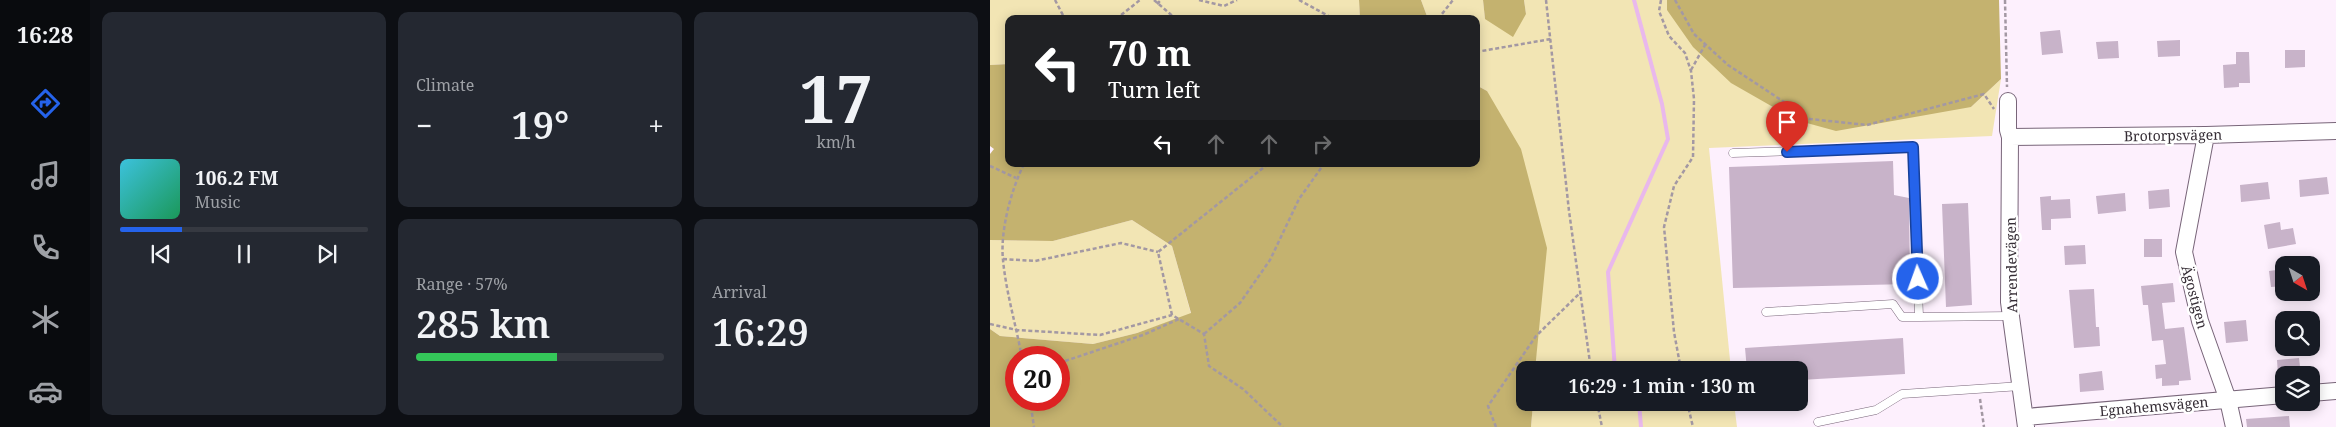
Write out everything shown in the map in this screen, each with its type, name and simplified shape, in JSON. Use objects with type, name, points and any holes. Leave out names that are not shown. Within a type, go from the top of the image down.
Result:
[{"type":"street","name":"Arrendevägen","points":[[2008,102],[2009,302],[2025,422]]},
{"type":"street","name":"Brotorpsvägen","points":[[2009,133],[2206,135],[2336,131]]},
{"type":"street","name":"Ägostigen","points":[[2206,135],[2184,252],[2200,321],[2228,400],[2234,427]]},
{"type":"street","points":[[2320,392],[2336,391]]},
{"type":"street","name":"Egnahemsvägen","points":[[2025,422],[2275,396]]},
{"type":"lane","points":[[1733,153],[1913,147],[1919,317]]},
{"type":"lane","points":[[1766,312],[1893,304],[1902,317],[2011,316]]},
{"type":"lane","points":[[1818,422],[1876,410],[1902,394],[2020,386]]},
{"type":"path","points":[[1055,0],[1063,15]]},
{"type":"path","points":[[1121,15],[1140,0]]},
{"type":"path","points":[[1154,0],[1171,15]]},
{"type":"path","points":[[1157,4],[1161,0]]},
{"type":"path","points":[[1199,0],[1224,6],[1237,0]]},
{"type":"path","points":[[1299,0],[1327,15]]},
{"type":"path","points":[[1441,15],[1453,0]]},
{"type":"path","points":[[1546,0],[1590,361]]},
{"type":"path","points":[[1661,0],[1659,11],[1669,36],[1685,53],[1694,99],[1693,158],[1674,186],[1664,227],[1674,332],[1679,361]]},
{"type":"path","points":[[1675,0],[1694,34],[1728,65],[1810,119],[1867,125],[1984,94],[2009,133]]},
{"type":"path","points":[[2005,0],[2008,102]]},
{"type":"path","points":[[1480,51],[1551,39]]},
{"type":"path","points":[[1690,71],[1706,45]]},
{"type":"path","points":[[990,166],[1016,178]]},
{"type":"path","points":[[1020,346],[1002,258],[1006,216],[1016,178],[1022,167]]},
{"type":"path","points":[[1158,252],[1264,167]]},
{"type":"path","points":[[1204,334],[1240,303],[1270,260],[1299,199],[1322,167]]},
{"type":"path","points":[[1002,258],[1035,261],[1121,243],[1158,252]]},
{"type":"path","points":[[1158,252],[1172,315]]},
{"type":"path","points":[[1496,427],[1488,406],[1536,336],[1580,293]]},
{"type":"path","points":[[990,324],[1017,330],[1100,335],[1172,315],[1204,334]]},
{"type":"path","points":[[1070,359],[1143,335],[1179,319]]},
{"type":"path","points":[[1204,334],[1209,366],[1243,389],[1283,427]]},
{"type":"path","points":[[1979,389],[1984,427]]},
{"type":"path","points":[[1032,411],[1034,427]]},
{"type":"path","points":[[1599,411],[1602,427]]},
{"type":"path","points":[[1689,411],[1692,427]]},
{"type":"shaded area","points":[[990,0],[1359,0],[1360,15],[1005,15],[1005,64],[990,65]]},
{"type":"shaded area","points":[[1359,0],[1421,0],[1427,15],[1360,15]]},
{"type":"shaded area","points":[[1421,0],[1483,0],[1485,19],[1526,14],[1524,0],[1667,0],[1667,10],[1971,107],[2001,79],[1992,136],[1709,148],[1730,361],[1536,361],[1538,326],[1487,91],[1480,87],[1480,15],[1427,15]]},
{"type":"shaded area","points":[[1483,0],[1524,0],[1526,14],[1513,37],[1485,19]]},
{"type":"shaded area","points":[[1667,0],[1999,0],[2001,79],[1971,107],[1836,131],[1796,120],[1731,83],[1693,47],[1667,10]]},
{"type":"shaded area","points":[[1005,64],[1005,167],[1480,167],[1480,87],[1487,91],[1521,149],[1547,248],[1536,361],[1516,361],[1516,411],[1532,411],[1531,427],[990,427],[990,329],[1000,336],[1093,344],[1137,333],[1191,313],[1172,246],[1132,220],[1053,241],[990,240],[990,154],[994,149],[990,146],[990,65]]},
{"type":"shaded area","points":[[1132,220],[1172,246],[1191,314],[1137,333],[1093,344],[1000,336],[990,329],[990,240],[1053,241]]},
{"type":"shaded area","points":[[1532,411],[1735,411],[1737,427],[1531,427]]},
{"type":"building","points":[[2060,30],[2063,53],[2042,55],[2040,32]]},
{"type":"building","points":[[2180,40],[2180,56],[2158,57],[2157,41]]},
{"type":"building","points":[[2118,41],[2119,58],[2098,59],[2096,42]]},
{"type":"building","points":[[2285,50],[2305,50],[2305,67],[2285,68]]},
{"type":"building","points":[[2236,52],[2249,52],[2250,83],[2239,83],[2239,87],[2224,88],[2223,65],[2236,64]]},
{"type":"building","points":[[1893,161],[1894,195],[1909,198],[1910,284],[1733,288],[1729,167]]},
{"type":"building","points":[[2327,177],[2329,194],[2300,197],[2299,180]]},
{"type":"building","points":[[2268,182],[2270,199],[2241,202],[2240,185]]},
{"type":"building","points":[[2169,189],[2170,207],[2149,209],[2148,191]]},
{"type":"building","points":[[2125,193],[2126,211],[2098,214],[2096,196]]},
{"type":"building","points":[[2051,196],[2051,200],[2070,199],[2071,218],[2051,219],[2051,230],[2042,230],[2040,197]]},
{"type":"building","points":[[1968,203],[1972,305],[1946,307],[1942,204]]},
{"type":"building","points":[[2280,222],[2281,230],[2293,228],[2296,244],[2268,249],[2264,225]]},
{"type":"building","points":[[2144,239],[2162,239],[2162,257],[2144,257]]},
{"type":"building","points":[[2085,245],[2086,264],[2065,265],[2064,246]]},
{"type":"building","points":[[2275,270],[2275,287],[2271,287],[2269,271]]},
{"type":"building","points":[[2173,283],[2175,302],[2162,303],[2165,329],[2184,327],[2191,380],[2179,381],[2179,385],[2162,386],[2162,378],[2156,379],[2155,365],[2166,364],[2163,340],[2152,341],[2148,305],[2143,305],[2141,286]]},
{"type":"building","points":[[2094,289],[2096,327],[2099,327],[2100,346],[2074,348],[2069,290]]},
{"type":"building","points":[[2246,320],[2248,341],[2226,343],[2224,322]]},
{"type":"building","points":[[1903,338],[1905,374],[1808,380],[1808,361],[1746,361],[1745,348]]},
{"type":"building","points":[[2299,358],[2300,366],[2277,366],[2277,360]]},
{"type":"building","points":[[2102,371],[2104,390],[2080,392],[2079,374]]},
{"type":"building","points":[[2289,416],[2290,427],[2247,427],[2246,419]]},
{"type":"waterway","points":[[1614,361],[1608,272],[1668,139],[1662,104],[1634,0]]},
{"type":"waterway","points":[[1640,411],[1641,427]]},
{"type":"route","points":[[1787,152],[1913,147],[1918,279]]}]
